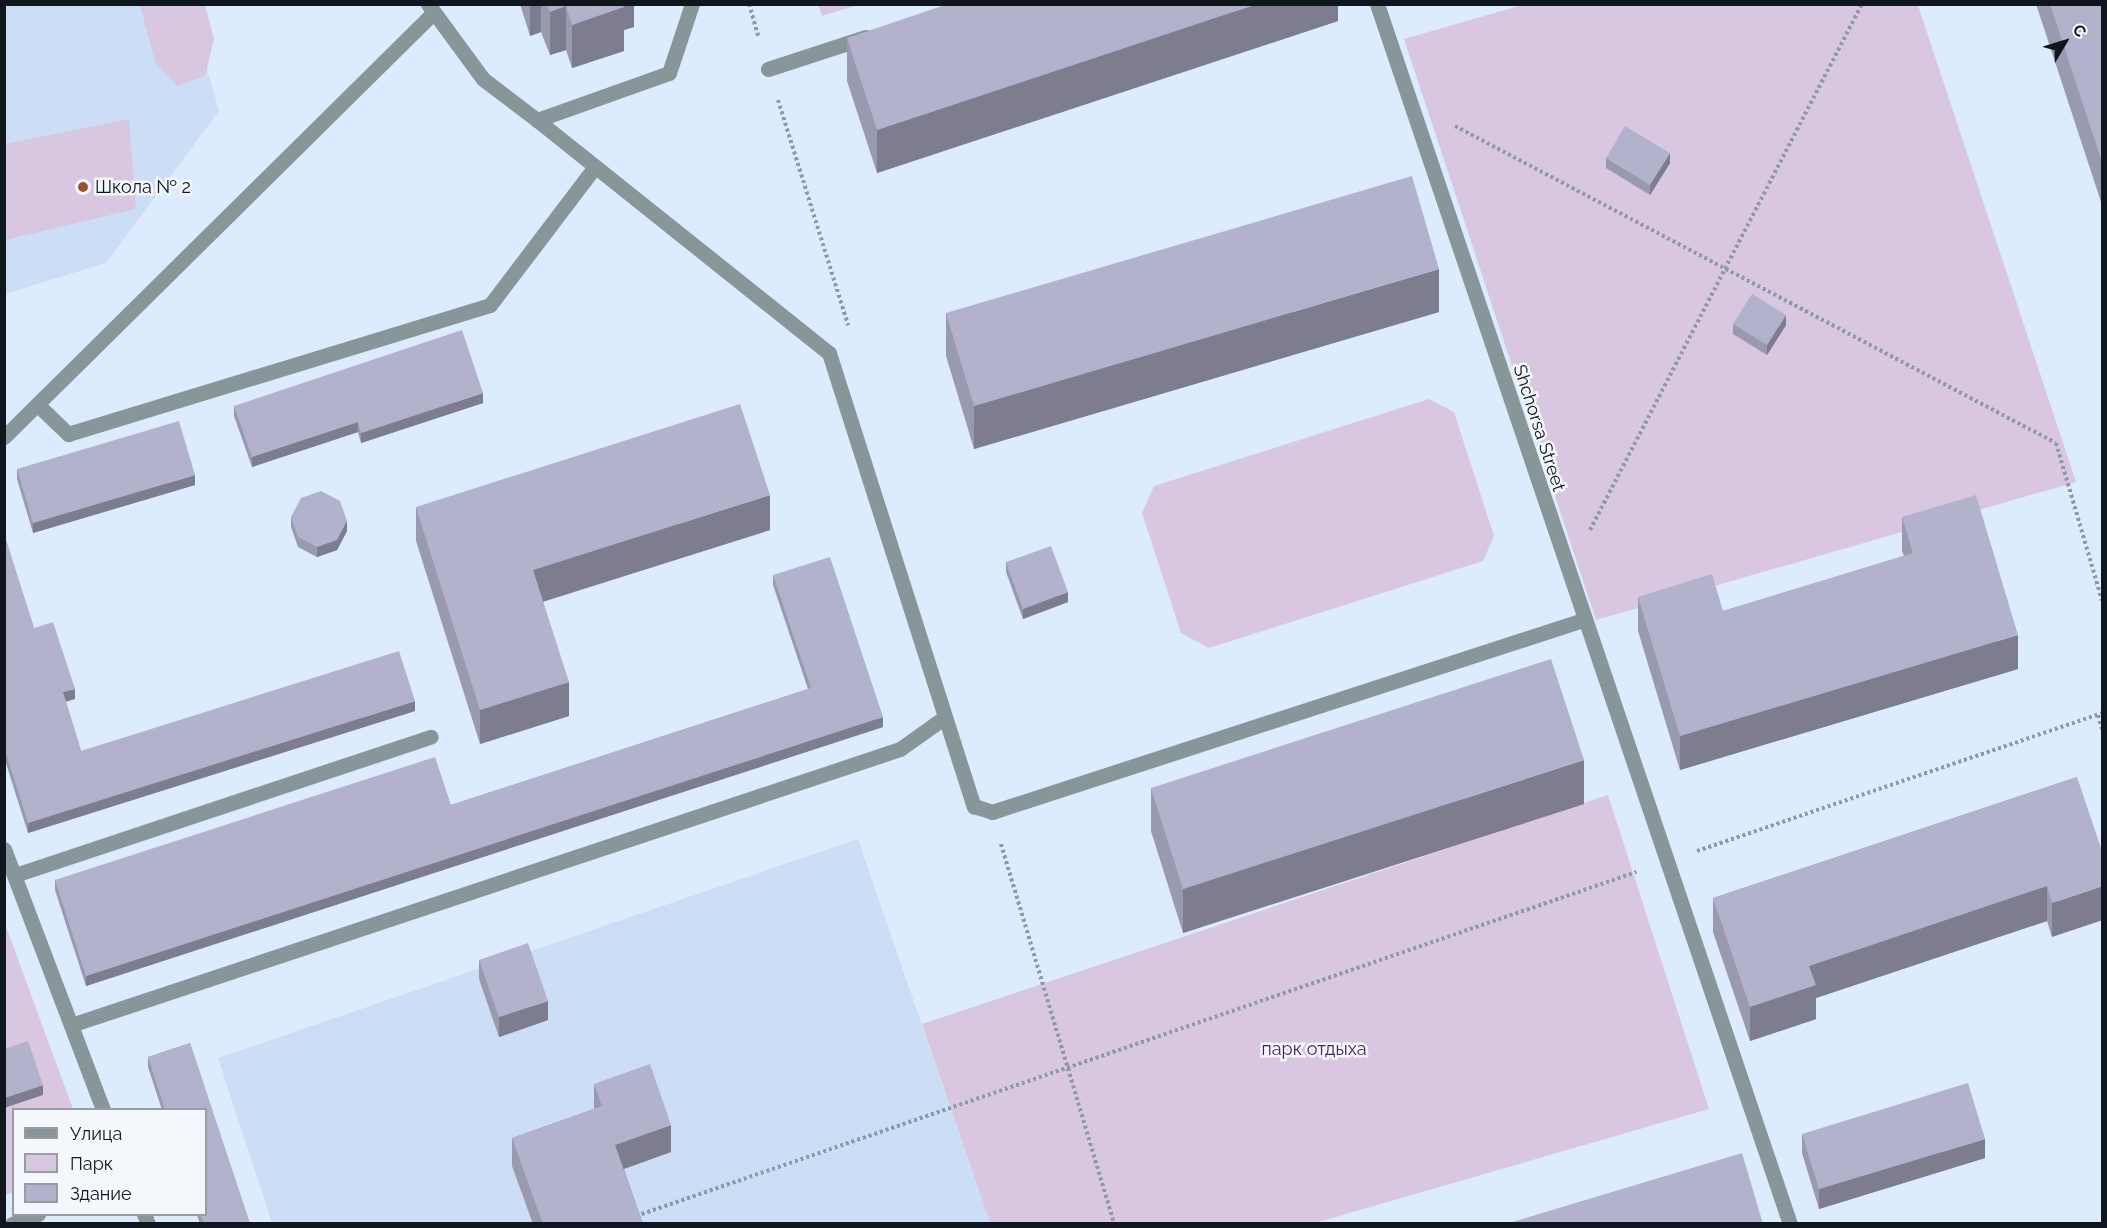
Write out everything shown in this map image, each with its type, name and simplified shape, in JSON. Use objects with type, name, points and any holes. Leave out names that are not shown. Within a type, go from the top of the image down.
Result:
[{"type":"street","points":[[537,120],[669,73],[692,4]]},
{"type":"street","name":"Shchorsa Street","points":[[1377,4],[1412,103],[1566,575],[1669,861],[1790,1224]]},
{"type":"street","points":[[4,437],[430,10],[483,79],[829,353],[942,719],[974,806],[992,812],[1583,620]]},
{"type":"street","points":[[768,69],[887,30]]},
{"type":"street","points":[[38,405],[68,434],[490,305],[594,168]]},
{"type":"street","points":[[71,1025],[900,749],[942,719]]},
{"type":"street","points":[[15,875],[431,737]]},
{"type":"street","points":[[4,849],[102,1108]]},
{"type":"street","points":[[12,1224],[35,1216]]},
{"type":"path","points":[[1566,575],[1862,4]]},
{"type":"path","points":[[1412,103],[2056,443],[2103,600]]},
{"type":"path","points":[[632,1217],[2100,714],[2103,729]]},
{"type":"shaded area","name":"Школа № 2","points":[[5,5],[189,5],[219,111],[106,263],[5,294]]},
{"type":"shaded area","points":[[858,839],[990,1223],[272,1223],[218,1058]]},
{"type":"green space","points":[[818,4],[858,4],[858,5],[822,16]]},
{"type":"green space","points":[[140,5],[205,5],[214,39],[205,76],[177,86],[155,62]]},
{"type":"green space","points":[[1522,5],[1918,5],[2076,482],[1596,620],[1404,39]]},
{"type":"green space","points":[[129,119],[136,209],[5,240],[5,144]]},
{"type":"green space","points":[[1429,399],[1454,412],[1494,536],[1483,561],[1209,648],[1181,633],[1142,513],[1154,486]]},
{"type":"green space","name":"парк отдыха","points":[[1608,795],[1709,1109],[1315,1223],[990,1223],[922,1024]]},
{"type":"green space","points":[[4,921],[73,1108],[12,1108],[12,1192],[5,1195]]},
{"type":"building","points":[[547,4],[623,4],[624,7],[572,25],[566,6],[550,12]]},
{"type":"building","points":[[948,4],[1257,4],[877,130],[847,38]]},
{"type":"building","points":[[2050,4],[2103,4],[2103,165]]},
{"type":"building","points":[[1625,126],[1670,153],[1650,185],[1606,158]]},
{"type":"building","points":[[1412,176],[1439,269],[974,406],[946,313]]},
{"type":"building","points":[[1752,294],[1786,315],[1767,345],[1733,324]]},
{"type":"building","points":[[462,330],[483,393],[361,433],[358,422],[252,457],[234,406]]},
{"type":"building","points":[[740,404],[770,495],[533,570],[569,682],[480,710],[416,507]]},
{"type":"building","points":[[179,421],[195,475],[33,523],[17,469]]},
{"type":"building","points":[[321,491],[340,501],[347,521],[337,540],[317,547],[298,537],[291,517],[301,498]]},
{"type":"building","points":[[1976,495],[2018,635],[1680,736],[1638,597],[1712,574],[1723,611],[1913,553],[1902,517]]},
{"type":"building","points":[[5,536],[34,628],[53,622],[75,689],[63,692],[81,751],[399,651],[415,701],[28,823],[4,747]]},
{"type":"building","points":[[1051,546],[1068,592],[1023,609],[1006,562]]},
{"type":"building","points":[[830,557],[883,717],[86,976],[55,880],[435,757],[451,805],[811,688],[773,575]]},
{"type":"building","points":[[1551,659],[1584,760],[1183,889],[1151,788]]},
{"type":"building","points":[[2077,777],[2103,854],[2103,886],[2052,903],[2047,886],[1809,966],[1816,985],[1750,1007],[1713,898]]},
{"type":"building","points":[[528,943],[548,1001],[499,1017],[479,960]]},
{"type":"building","points":[[28,1041],[43,1085],[4,1098],[4,1049]]},
{"type":"building","points":[[190,1043],[250,1224],[204,1224],[201,1216],[207,1216],[207,1108],[164,1108],[148,1057]]},
{"type":"building","points":[[650,1064],[671,1125],[615,1145],[643,1224],[543,1224],[512,1138],[602,1106],[594,1084]]},
{"type":"building","points":[[1968,1083],[1985,1139],[1819,1189],[1802,1134]]},
{"type":"building","points":[[1742,1153],[1763,1224],[1506,1224]]},
{"type":"place","name":"Школа № 2","points":[[83,187]]}]
